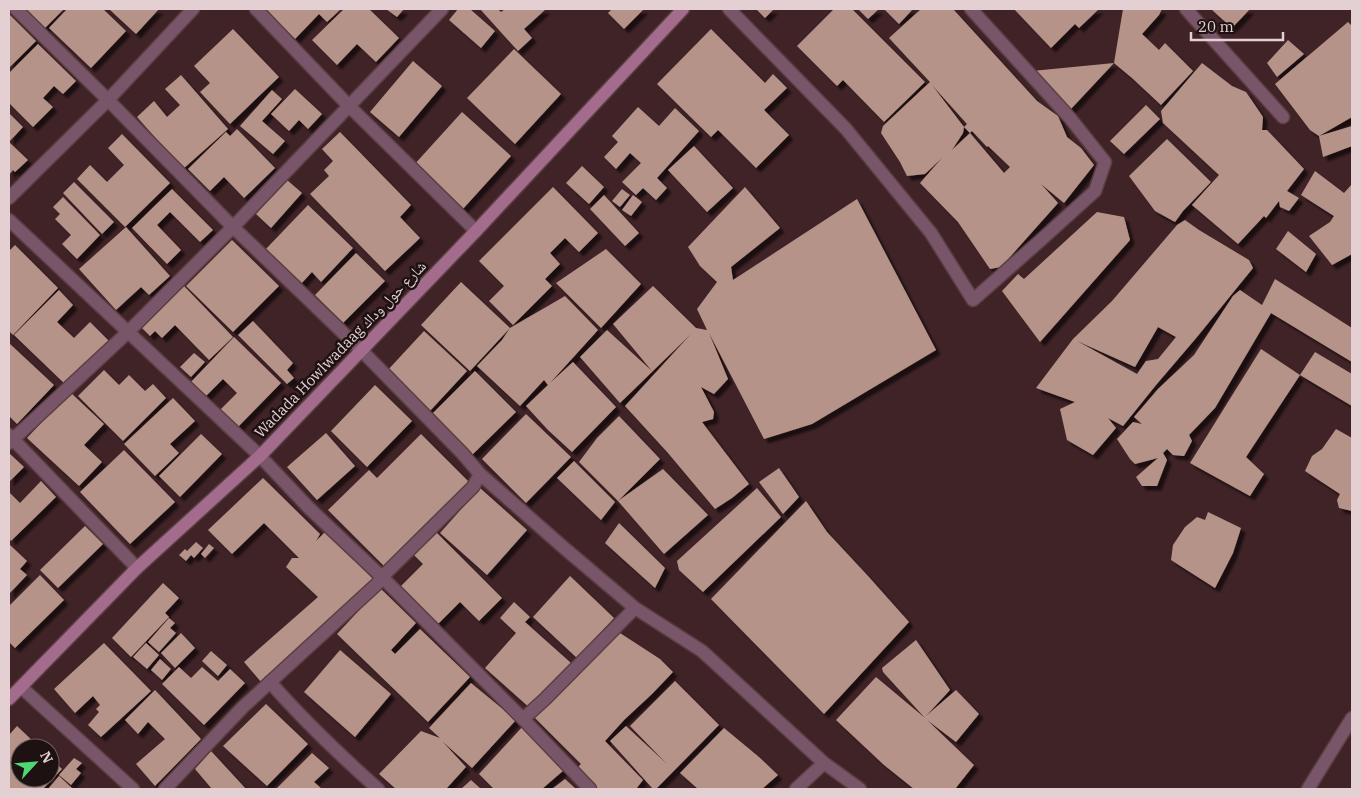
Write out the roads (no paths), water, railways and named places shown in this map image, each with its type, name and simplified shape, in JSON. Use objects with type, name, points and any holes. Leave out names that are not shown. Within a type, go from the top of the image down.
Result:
[{"type":"street","points":[[16,9],[233,227],[361,350],[462,453],[480,474],[635,608],[702,651],[824,763],[860,789]]},
{"type":"street","points":[[9,198],[108,100],[193,9]]},
{"type":"street","points":[[256,9],[349,106],[476,231]]},
{"type":"street","points":[[137,568],[10,439],[127,332],[233,227],[442,9]]},
{"type":"street","name":"Wadada Howlwadaag شارع حول وداك","points":[[9,699],[137,568],[260,456],[476,231],[683,9]]},
{"type":"street","points":[[729,9],[846,130],[931,232],[973,300],[1095,191],[1105,162],[1070,118],[971,9]]},
{"type":"street","points":[[1186,9],[1283,117]]},
{"type":"street","points":[[9,220],[260,456],[309,508],[382,577],[590,789]]},
{"type":"street","points":[[165,789],[244,707],[370,591],[473,487],[480,474]]},
{"type":"street","points":[[523,719],[635,608]]},
{"type":"street","points":[[270,682],[344,759],[378,789]]},
{"type":"street","points":[[21,686],[133,789]]},
{"type":"street","points":[[1308,789],[1352,718]]},
{"type":"street","points":[[796,789],[824,763]]}]
